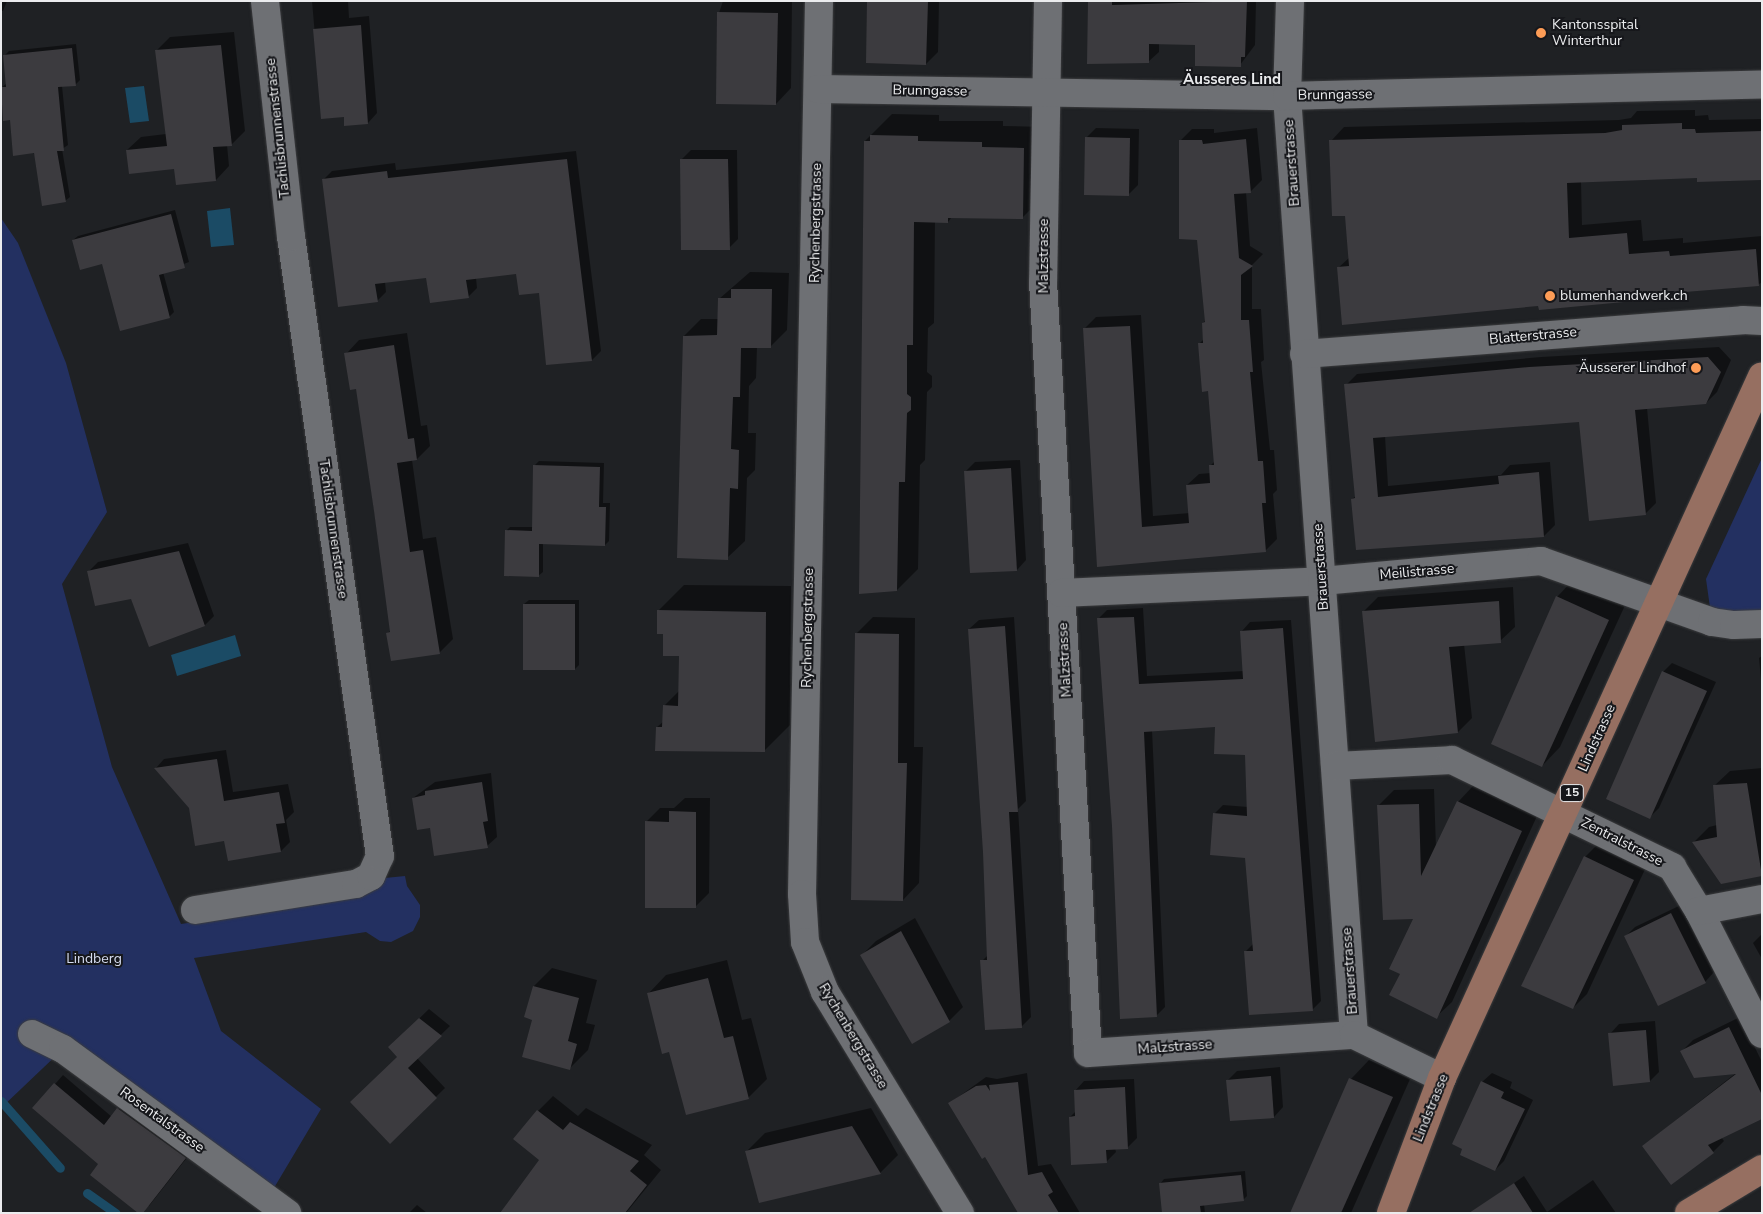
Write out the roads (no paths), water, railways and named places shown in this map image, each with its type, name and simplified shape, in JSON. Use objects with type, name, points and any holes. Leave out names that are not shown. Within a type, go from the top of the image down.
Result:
[{"type":"main road","name":"Lindstrasse","points":[[1390,1213],[1442,1078],[1762,376]]},
{"type":"main road","points":[[1689,1213],[1762,1169]]},
{"type":"street","name":"Tachlisbrunnenstrasse","points":[[195,910],[356,884],[371,876],[380,856],[288,218],[265,1]]},
{"type":"street","name":"Rychenbergstrasse","points":[[819,1],[802,894],[805,942],[825,992],[960,1213]]},
{"type":"street","name":"Malzstrasse","points":[[1048,1],[1043,282],[1088,1053],[1354,1035]]},
{"type":"street","name":"Brauerstrasse","points":[[1290,1],[1287,96],[1354,1035]]},
{"type":"street","name":"Brunngasse","points":[[818,89],[1287,96],[1762,84]]},
{"type":"street","name":"Blatterstrasse","points":[[1304,354],[1743,320],[1762,321]]},
{"type":"street","name":"Meilistrasse","points":[[1061,592],[1322,581],[1541,561],[1724,624],[1762,624]]},
{"type":"street","name":"Zentralstrasse","points":[[1335,766],[1452,760],[1564,812],[1672,867],[1699,911],[1762,1034]]},
{"type":"street","points":[[1699,911],[1762,899]]},
{"type":"street","name":"Rosentalstrasse","points":[[32,1034],[70,1054],[287,1213]]},
{"type":"street","points":[[1354,1035],[1442,1078]]},
{"type":"waterway","points":[[1,1101],[60,1168]]},
{"type":"waterway","points":[[87,1193],[116,1213]]},
{"type":"place","name":"Kantonsspital Winterthur","points":[[1541,33]]},
{"type":"place","name":"blumenhandwerk.ch","points":[[1550,296]]},
{"type":"place","name":"Äusserer Lindhof","points":[[1696,368]]},
{"type":"district","name":"Äusseres Lind","points":[[1232,80]]},
{"type":"park label","name":"Lindberg","points":[[94,959]]}]
